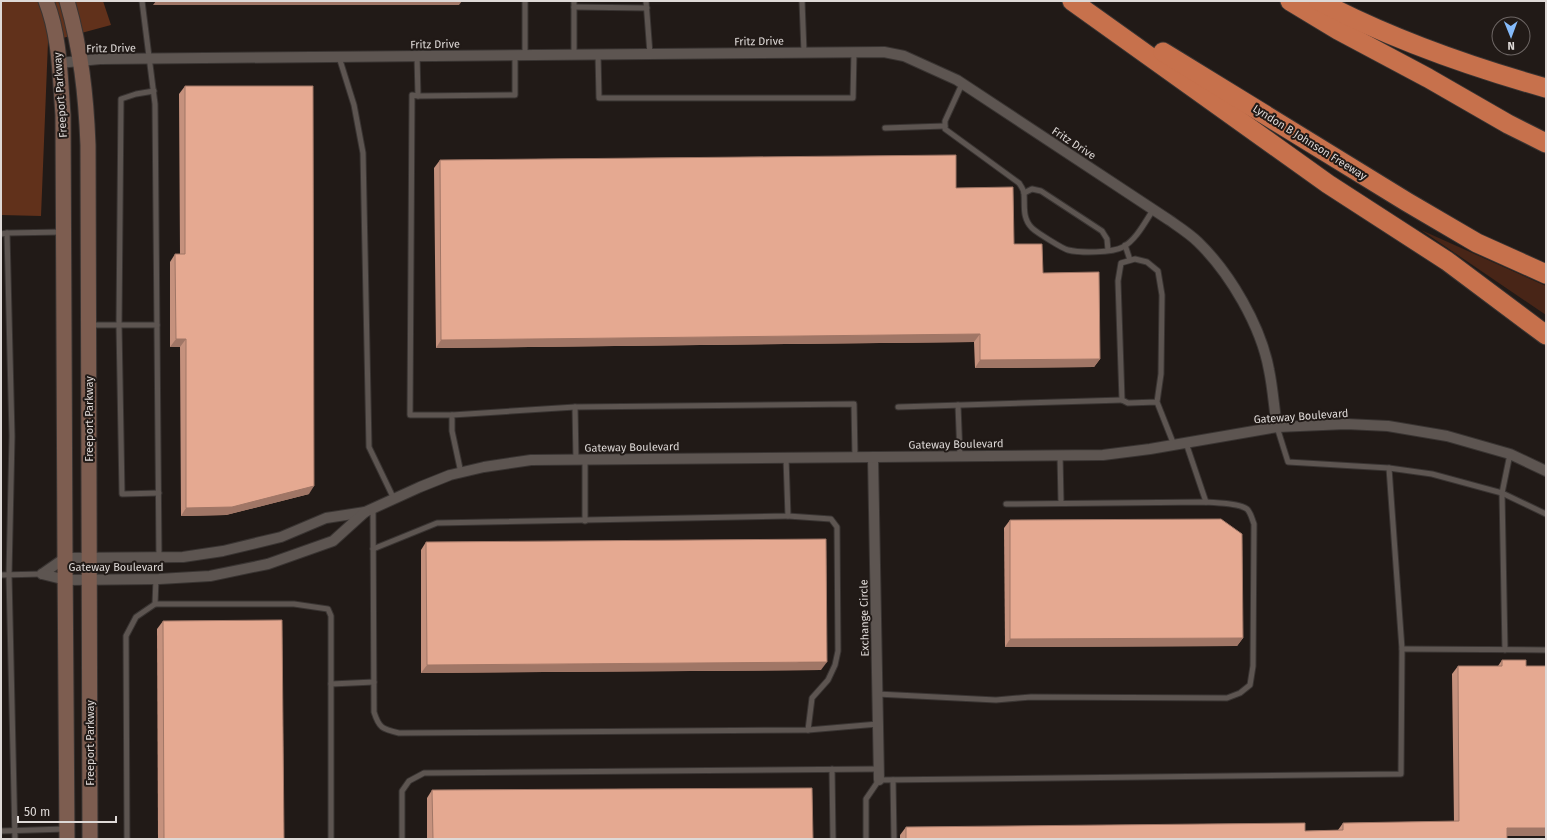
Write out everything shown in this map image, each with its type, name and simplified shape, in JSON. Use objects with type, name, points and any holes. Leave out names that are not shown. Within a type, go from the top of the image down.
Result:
[{"type":"highway","points":[[1072,1],[1328,184],[1446,261],[1546,335]]},
{"type":"highway","name":"Lyndon B Johnson Freeway","points":[[1080,1],[1407,202],[1477,243],[1546,274]]},
{"type":"highway","points":[[1290,1],[1338,30],[1428,78],[1508,124],[1546,143]]},
{"type":"highway","points":[[1319,1],[1389,35],[1438,54],[1546,88]]},
{"type":"main road","name":"Freeport Parkway","points":[[46,1],[53,27],[59,63],[63,115],[67,834]]},
{"type":"main road","name":"Freeport Parkway","points":[[67,1],[81,60],[86,104],[88,145],[90,839]]},
{"type":"street","name":"Fritz Drive","points":[[59,63],[81,60],[804,52],[884,52],[904,56],[962,84],[1154,210],[1198,241],[1221,268],[1247,308],[1261,342],[1269,368],[1277,428]]},
{"type":"street","name":"Gateway Boulevard","points":[[42,574],[66,580],[156,579],[210,576],[268,564],[333,541],[369,511],[420,487],[461,473],[492,466],[532,460],[1103,454],[1174,445],[1277,428],[1346,424],[1388,426],[1447,436],[1510,454],[1546,470]]},
{"type":"street","name":"Exchange Circle","points":[[873,457],[879,780]]},
{"type":"street","name":"Gateway Boulevard","points":[[42,574],[65,558],[184,557],[223,551],[281,537],[326,518],[369,511]]},
{"type":"lane","points":[[142,1],[155,104],[159,558]]},
{"type":"lane","points":[[525,1],[515,95],[412,95],[410,415],[452,415],[575,407],[854,404],[855,457]]},
{"type":"lane","points":[[574,1],[574,55]]},
{"type":"lane","points":[[646,1],[650,54]]},
{"type":"lane","points":[[802,1],[804,52]]},
{"type":"lane","points":[[574,7],[647,8]]},
{"type":"lane","points":[[598,54],[599,98],[853,98],[854,52]]},
{"type":"lane","points":[[417,56],[418,96]]},
{"type":"lane","points":[[339,57],[354,105],[363,153],[369,447],[394,499]]},
{"type":"lane","points":[[962,84],[945,121],[945,128],[1019,183],[1024,193],[1025,217],[1032,228],[1067,250],[1080,252],[1122,248],[1130,242],[1154,210]]},
{"type":"lane","points":[[154,91],[136,94],[120,99],[119,325],[122,494],[159,493]]},
{"type":"lane","points":[[885,128],[945,126]]},
{"type":"lane","points":[[1024,193],[1032,189],[1041,191],[1102,231],[1107,239],[1108,250]]},
{"type":"lane","points":[[1,234],[63,232]]},
{"type":"lane","points":[[7,234],[12,436],[9,575],[15,839]]},
{"type":"lane","points":[[1125,245],[1130,260]]},
{"type":"lane","points":[[1122,400],[1118,281],[1121,263],[1135,259],[1147,262],[1158,271],[1162,295],[1160,374],[1157,402],[1174,445]]},
{"type":"lane","points":[[88,325],[157,325]]},
{"type":"lane","points":[[898,407],[1122,400],[1128,403],[1157,402]]},
{"type":"lane","points":[[958,405],[960,456]]},
{"type":"lane","points":[[575,407],[585,520]]},
{"type":"lane","points":[[452,415],[452,432],[461,473]]},
{"type":"lane","points":[[1277,428],[1288,462],[1389,468],[1432,474],[1502,494],[1546,514]]},
{"type":"lane","points":[[1186,443],[1206,502]]},
{"type":"lane","points":[[1505,650],[1502,494],[1510,454]]},
{"type":"lane","points":[[1060,455],[1061,502]]},
{"type":"lane","points":[[786,458],[788,516]]},
{"type":"lane","points":[[866,839],[866,799],[879,780],[1401,774],[1402,649],[1389,468]]},
{"type":"lane","points":[[877,694],[996,700],[1031,697],[1227,698],[1240,693],[1250,685],[1253,666],[1254,524],[1252,517],[1246,509],[1241,506],[1206,502],[1061,502],[1006,504]]},
{"type":"lane","points":[[369,511],[373,549],[374,712],[378,724],[385,730],[399,733],[808,730],[878,724]]},
{"type":"lane","points":[[373,549],[436,523],[788,516],[831,520],[837,527],[838,651],[835,665],[828,680],[812,698],[808,730]]},
{"type":"lane","points":[[1,575],[42,574]]},
{"type":"lane","points":[[155,604],[156,579]]},
{"type":"lane","points":[[127,839],[126,636],[136,617],[155,604],[294,604],[328,609],[331,616],[331,839]]},
{"type":"lane","points":[[1402,649],[1546,650]]},
{"type":"lane","points":[[331,684],[374,682]]},
{"type":"lane","points":[[832,769],[833,839]]},
{"type":"lane","points":[[402,839],[402,791],[409,781],[424,773],[879,769]]},
{"type":"lane","points":[[893,780],[894,839]]},
{"type":"lane","points":[[1,831],[67,834]]},
{"type":"shaded area","points":[[1,1],[103,1],[111,25],[48,42],[41,216],[1,215]]},
{"type":"shaded area","points":[[1421,230],[1546,286],[1546,315]]},
{"type":"building","points":[[185,86],[313,86],[314,486],[232,507],[186,508],[186,339],[176,339],[175,254],[185,254]]},
{"type":"building","points":[[956,155],[956,188],[1013,187],[1014,244],[1042,244],[1043,273],[1099,272],[1100,359],[980,360],[980,334],[441,340],[440,160]]},
{"type":"building","points":[[1221,519],[1242,534],[1243,638],[1010,639],[1010,520]]},
{"type":"building","points":[[826,539],[827,662],[427,665],[426,542]]},
{"type":"building","points":[[282,620],[284,839],[164,839],[163,621]]},
{"type":"building","points":[[1502,660],[1526,660],[1526,666],[1546,666],[1546,828],[1507,828],[1507,839],[906,839],[906,827],[1305,823],[1305,831],[1343,830],[1343,823],[1459,821],[1458,666],[1502,666]]},
{"type":"building","points":[[812,788],[813,839],[433,839],[432,790]]}]
